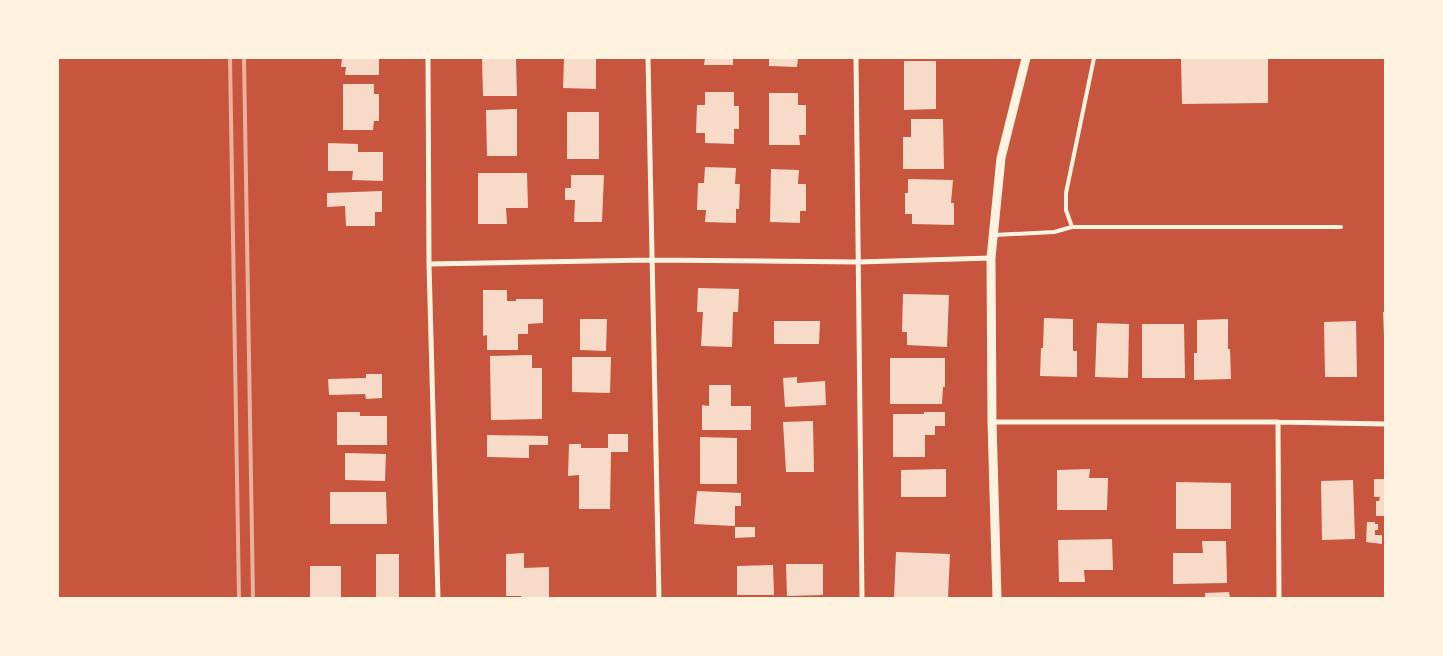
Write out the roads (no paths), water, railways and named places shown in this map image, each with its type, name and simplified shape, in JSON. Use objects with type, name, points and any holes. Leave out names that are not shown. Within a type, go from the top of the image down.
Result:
[{"type":"street","points":[[428,58],[429,264],[438,598]]},
{"type":"street","points":[[648,58],[659,598]]},
{"type":"street","points":[[856,58],[860,262],[862,598]]},
{"type":"street","points":[[996,598],[991,258],[1001,158],[1026,58]]},
{"type":"street","points":[[429,264],[651,260],[860,262],[991,258]]},
{"type":"street","points":[[992,422],[1386,424]]},
{"type":"street","points":[[1278,422],[1279,598]]},
{"type":"lane","points":[[1072,227],[1066,210],[1066,193],[1094,58]]},
{"type":"lane","points":[[994,235],[1054,232],[1072,227],[1341,227]]},
{"type":"railway","points":[[230,58],[239,598]]},
{"type":"railway","points":[[244,58],[253,598]]}]
